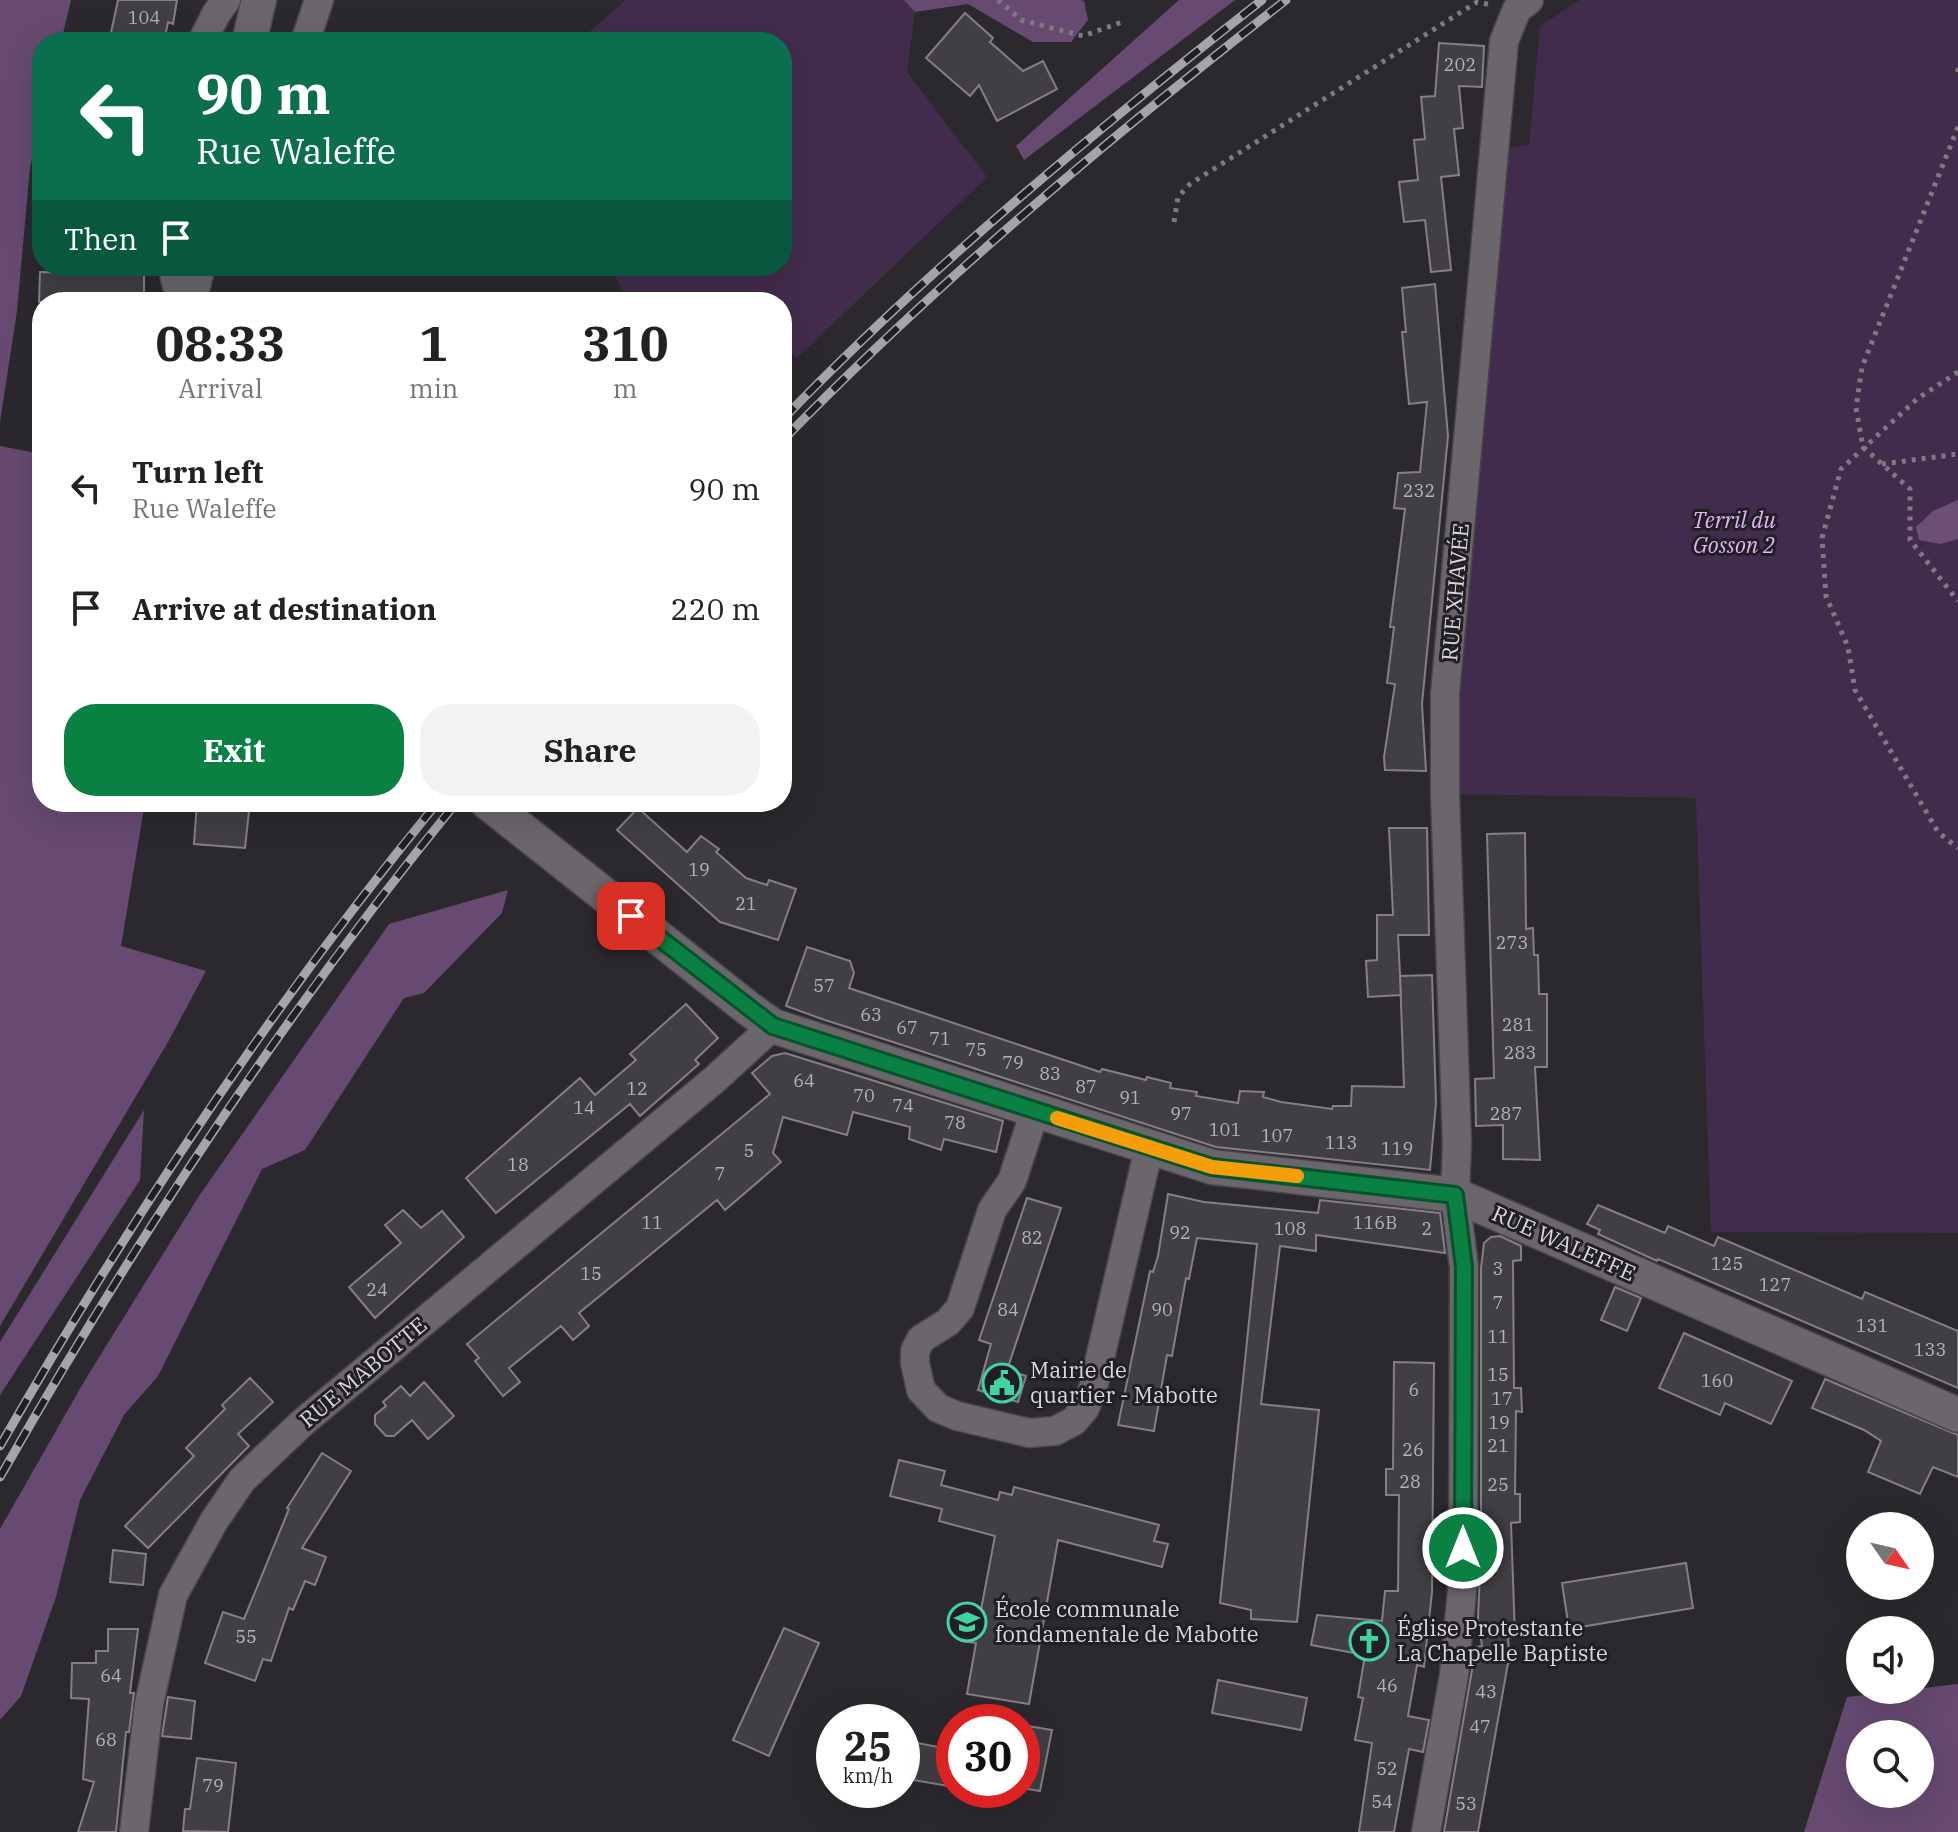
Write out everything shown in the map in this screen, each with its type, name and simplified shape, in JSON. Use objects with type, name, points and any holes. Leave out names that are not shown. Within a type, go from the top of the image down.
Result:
[{"type":"street","points":[[207,32],[226,0]]},
{"type":"street","points":[[251,32],[259,0]]},
{"type":"street","points":[[308,32],[319,0]]},
{"type":"street","name":"RUE XHAVÉE","points":[[1426,1832],[1454,1675],[1463,1580],[1464,1267],[1455,1195],[1457,1144],[1445,794],[1445,694],[1504,41],[1523,5]]},
{"type":"street","name":"RUE WALEFFE","points":[[500,812],[773,1026],[1212,1167],[1455,1195],[1958,1415]]},
{"type":"street","name":"RUE MABOTTE","points":[[134,1832],[149,1704],[173,1595],[214,1521],[242,1480],[302,1423],[714,1080],[773,1026]]},
{"type":"street","points":[[1035,1111],[1012,1181],[992,1210],[960,1308],[948,1322],[921,1339],[915,1351],[921,1390],[947,1413],[1029,1433],[1055,1431],[1080,1415],[1093,1388],[1149,1148]]},
{"type":"path","points":[[998,0],[1021,20],[1083,36],[1122,22]]},
{"type":"path","points":[[1174,222],[1178,197],[1190,184],[1477,2],[1523,5]]},
{"type":"path","points":[[1958,127],[1862,367],[1856,408],[1863,447],[1910,489],[1910,540],[1958,601]]},
{"type":"path","points":[[1958,372],[1917,399],[1841,469],[1822,538],[1826,596],[1848,647],[1855,690],[1938,832],[1958,848]]},
{"type":"path","points":[[1882,464],[1958,454]]},
{"type":"green space","points":[[626,0],[904,0],[915,12],[907,72],[987,177],[797,358],[792,355],[792,292],[622,292],[616,276],[792,276],[792,32],[589,32]]},
{"type":"green space","name":"Terril du Gosson 2","points":[[1580,0],[1958,0],[1958,1233],[1711,1232],[1696,798],[1445,794],[1508,148],[1529,145],[1540,26]]},
{"type":"shaded area","points":[[0,0],[71,0],[63,32],[32,32],[32,159],[17,311],[0,422]]},
{"type":"shaded area","points":[[904,0],[1081,0],[1084,1],[1088,20],[1071,42],[1033,42],[968,4],[915,12]]},
{"type":"shaded area","points":[[1179,0],[1235,0],[1024,160],[1016,146]]},
{"type":"shaded area","points":[[0,446],[32,452],[32,812],[143,812],[121,946],[206,971],[168,1042],[0,1326]]},
{"type":"shaded area","points":[[1958,500],[1958,539],[1940,544],[1919,540],[1916,527],[1933,511]]},
{"type":"shaded area","points":[[508,890],[502,913],[424,993],[404,998],[305,1150],[262,1169],[158,1376],[124,1415],[80,1500],[56,1597],[21,1696],[0,1720],[0,1529],[85,1380],[199,1196],[389,924]]},
{"type":"shaded area","points":[[144,1110],[140,1180],[0,1395],[0,1342]]},
{"type":"shaded area","points":[[1958,1684],[1958,1832],[1804,1832],[1846,1700],[1846,1704],[1934,1704],[1934,1687]]},
{"type":"building","points":[[118,0],[177,0],[173,24],[168,22],[166,32],[111,32]]},
{"type":"building","points":[[965,13],[993,38],[990,42],[1023,71],[1043,61],[1057,89],[997,121],[979,85],[970,96],[926,58]]},
{"type":"building","points":[[1439,43],[1484,46],[1482,87],[1459,86],[1463,128],[1454,129],[1459,175],[1441,177],[1451,270],[1431,272],[1425,220],[1404,222],[1399,182],[1418,180],[1414,140],[1425,139],[1421,97],[1435,96]]},
{"type":"building","points":[[40,276],[144,276],[144,292],[39,292]]},
{"type":"building","points":[[1435,284],[1448,436],[1422,704],[1426,771],[1385,770],[1384,757],[1395,684],[1387,683],[1394,627],[1390,627],[1405,509],[1394,508],[1398,473],[1420,472],[1427,402],[1409,404],[1402,332],[1406,332],[1402,288]]},
{"type":"building","points":[[196,812],[249,812],[245,848],[194,844]]},
{"type":"building","points":[[634,812],[642,812],[687,852],[701,836],[719,849],[716,852],[746,878],[767,885],[769,880],[796,889],[778,940],[720,922],[617,830]]},
{"type":"building","points":[[1389,828],[1427,828],[1429,935],[1398,935],[1401,995],[1368,997],[1366,961],[1377,960],[1377,915],[1393,915]]},
{"type":"building","points":[[1525,833],[1526,929],[1533,928],[1534,955],[1538,955],[1539,994],[1547,994],[1547,1067],[1535,1067],[1540,1160],[1503,1159],[1503,1125],[1476,1126],[1475,1079],[1494,1078],[1487,834]]},
{"type":"building","points":[[807,947],[850,961],[854,973],[849,988],[1100,1072],[1102,1069],[1146,1080],[1147,1077],[1171,1083],[1170,1088],[1197,1092],[1196,1096],[1238,1103],[1240,1091],[1264,1092],[1263,1097],[1281,1102],[1332,1109],[1333,1106],[1351,1106],[1352,1086],[1404,1087],[1400,976],[1432,975],[1436,1103],[1430,1170],[1216,1147],[822,1019],[786,1006]]},
{"type":"building","points":[[686,1004],[718,1038],[695,1060],[699,1064],[640,1116],[630,1104],[496,1213],[466,1178],[580,1078],[595,1095],[636,1060],[630,1054]]},
{"type":"building","points":[[785,1053],[1003,1121],[996,1152],[944,1139],[941,1150],[909,1139],[910,1127],[853,1112],[847,1135],[783,1117],[773,1153],[781,1162],[725,1210],[717,1200],[579,1313],[589,1326],[573,1340],[561,1326],[509,1368],[520,1382],[503,1396],[475,1361],[479,1358],[467,1344],[770,1094],[752,1073],[772,1056]]},
{"type":"building","points":[[1168,1194],[1204,1202],[1318,1213],[1320,1200],[1440,1213],[1445,1253],[1316,1235],[1316,1251],[1280,1246],[1261,1404],[1319,1410],[1297,1622],[1251,1619],[1251,1610],[1220,1603],[1257,1244],[1197,1238],[1189,1279],[1186,1278],[1172,1356],[1167,1355],[1154,1431],[1118,1425],[1150,1271],[1153,1272],[1158,1256]]},
{"type":"building","points":[[1027,1198],[1061,1208],[1007,1370],[1026,1376],[1018,1402],[978,1390],[991,1344],[979,1340]]},
{"type":"building","points":[[1598,1205],[1665,1233],[1668,1226],[1714,1246],[1718,1237],[1862,1299],[1865,1292],[1958,1331],[1958,1388],[1598,1234],[1600,1230],[1587,1224]]},
{"type":"building","points":[[403,1210],[421,1228],[442,1211],[464,1237],[375,1318],[349,1287],[401,1243],[385,1225]]},
{"type":"building","points":[[1500,1236],[1521,1246],[1521,1260],[1513,1261],[1514,1388],[1521,1388],[1522,1412],[1516,1411],[1515,1494],[1520,1494],[1520,1522],[1511,1523],[1515,1637],[1508,1638],[1510,1663],[1478,1832],[1444,1832],[1476,1647],[1482,1646],[1478,1618],[1481,1268],[1484,1243],[1491,1237]]},
{"type":"building","points":[[1615,1287],[1641,1298],[1627,1331],[1601,1320]]},
{"type":"building","points":[[1684,1333],[1792,1381],[1771,1424],[1725,1403],[1720,1415],[1659,1388]]},
{"type":"building","points":[[1394,1362],[1434,1363],[1432,1592],[1424,1667],[1417,1665],[1408,1716],[1429,1720],[1423,1752],[1409,1749],[1394,1832],[1359,1832],[1372,1743],[1355,1740],[1363,1698],[1358,1697],[1365,1655],[1311,1645],[1317,1615],[1382,1621],[1385,1591],[1398,1591],[1399,1495],[1386,1495],[1386,1469],[1393,1469]]},
{"type":"building","points":[[250,1378],[273,1402],[238,1434],[249,1446],[148,1548],[125,1526],[194,1456],[186,1448],[225,1409],[222,1405]]},
{"type":"building","points":[[1825,1379],[1958,1435],[1958,1477],[1933,1467],[1920,1494],[1868,1472],[1881,1441],[1864,1430],[1812,1408]]},
{"type":"building","points":[[424,1382],[454,1416],[428,1439],[412,1420],[394,1436],[386,1436],[375,1424],[375,1415],[386,1406],[383,1402],[401,1386],[410,1396]]},
{"type":"building","points":[[322,1453],[351,1471],[302,1548],[326,1557],[315,1585],[305,1581],[293,1610],[289,1608],[271,1661],[263,1659],[255,1681],[205,1663],[223,1612],[244,1619],[287,1508]]},
{"type":"building","points":[[899,1460],[945,1471],[941,1485],[998,1500],[1000,1492],[1012,1495],[1014,1487],[1159,1525],[1154,1541],[1168,1544],[1162,1567],[1058,1540],[1029,1704],[967,1694],[976,1643],[961,1641],[966,1612],[980,1615],[995,1536],[939,1521],[942,1509],[890,1496]]},
{"type":"building","points":[[113,1550],[146,1554],[143,1585],[110,1582]]},
{"type":"building","points":[[1686,1563],[1693,1608],[1569,1629],[1562,1583]]},
{"type":"building","points":[[784,1628],[819,1643],[769,1756],[733,1740]]},
{"type":"building","points":[[108,1629],[138,1629],[130,1693],[134,1693],[129,1732],[126,1732],[116,1832],[78,1832],[94,1782],[83,1779],[89,1699],[71,1698],[72,1663],[96,1663],[96,1651],[108,1651]]},
{"type":"building","points":[[1218,1680],[1307,1698],[1301,1730],[1212,1713]]},
{"type":"building","points":[[168,1697],[195,1701],[191,1739],[162,1736]]},
{"type":"building","points":[[1040,1728],[1052,1730],[1040,1791]]},
{"type":"building","points":[[920,1743],[936,1747],[936,1784],[920,1781]]},
{"type":"building","points":[[197,1758],[236,1763],[228,1832],[183,1831],[185,1809],[190,1809]]},
{"type":"railway","points":[[792,410],[955,254],[1137,99],[1262,0]]},
{"type":"railway","points":[[792,431],[902,324],[1026,212],[1286,0]]},
{"type":"railway","points":[[0,1446],[100,1279],[206,1115],[318,956],[430,812]]},
{"type":"railway","points":[[0,1477],[104,1301],[214,1130],[332,963],[449,812]]},
{"type":"slow traffic","points":[[1057,1118],[1212,1167],[1297,1176]]},
{"type":"place","name":"Mairie de quartier - Mabotte","points":[[1002,1383]]},
{"type":"place","name":"École communale fondamentale de Mabotte","points":[[967,1622]]},
{"type":"place","name":"Église Protestante La Chapelle Baptiste","points":[[1369,1641]]},
{"type":"route","points":[[631,916],[773,1026],[1212,1167],[1455,1195],[1464,1267],[1463,1548]]}]
